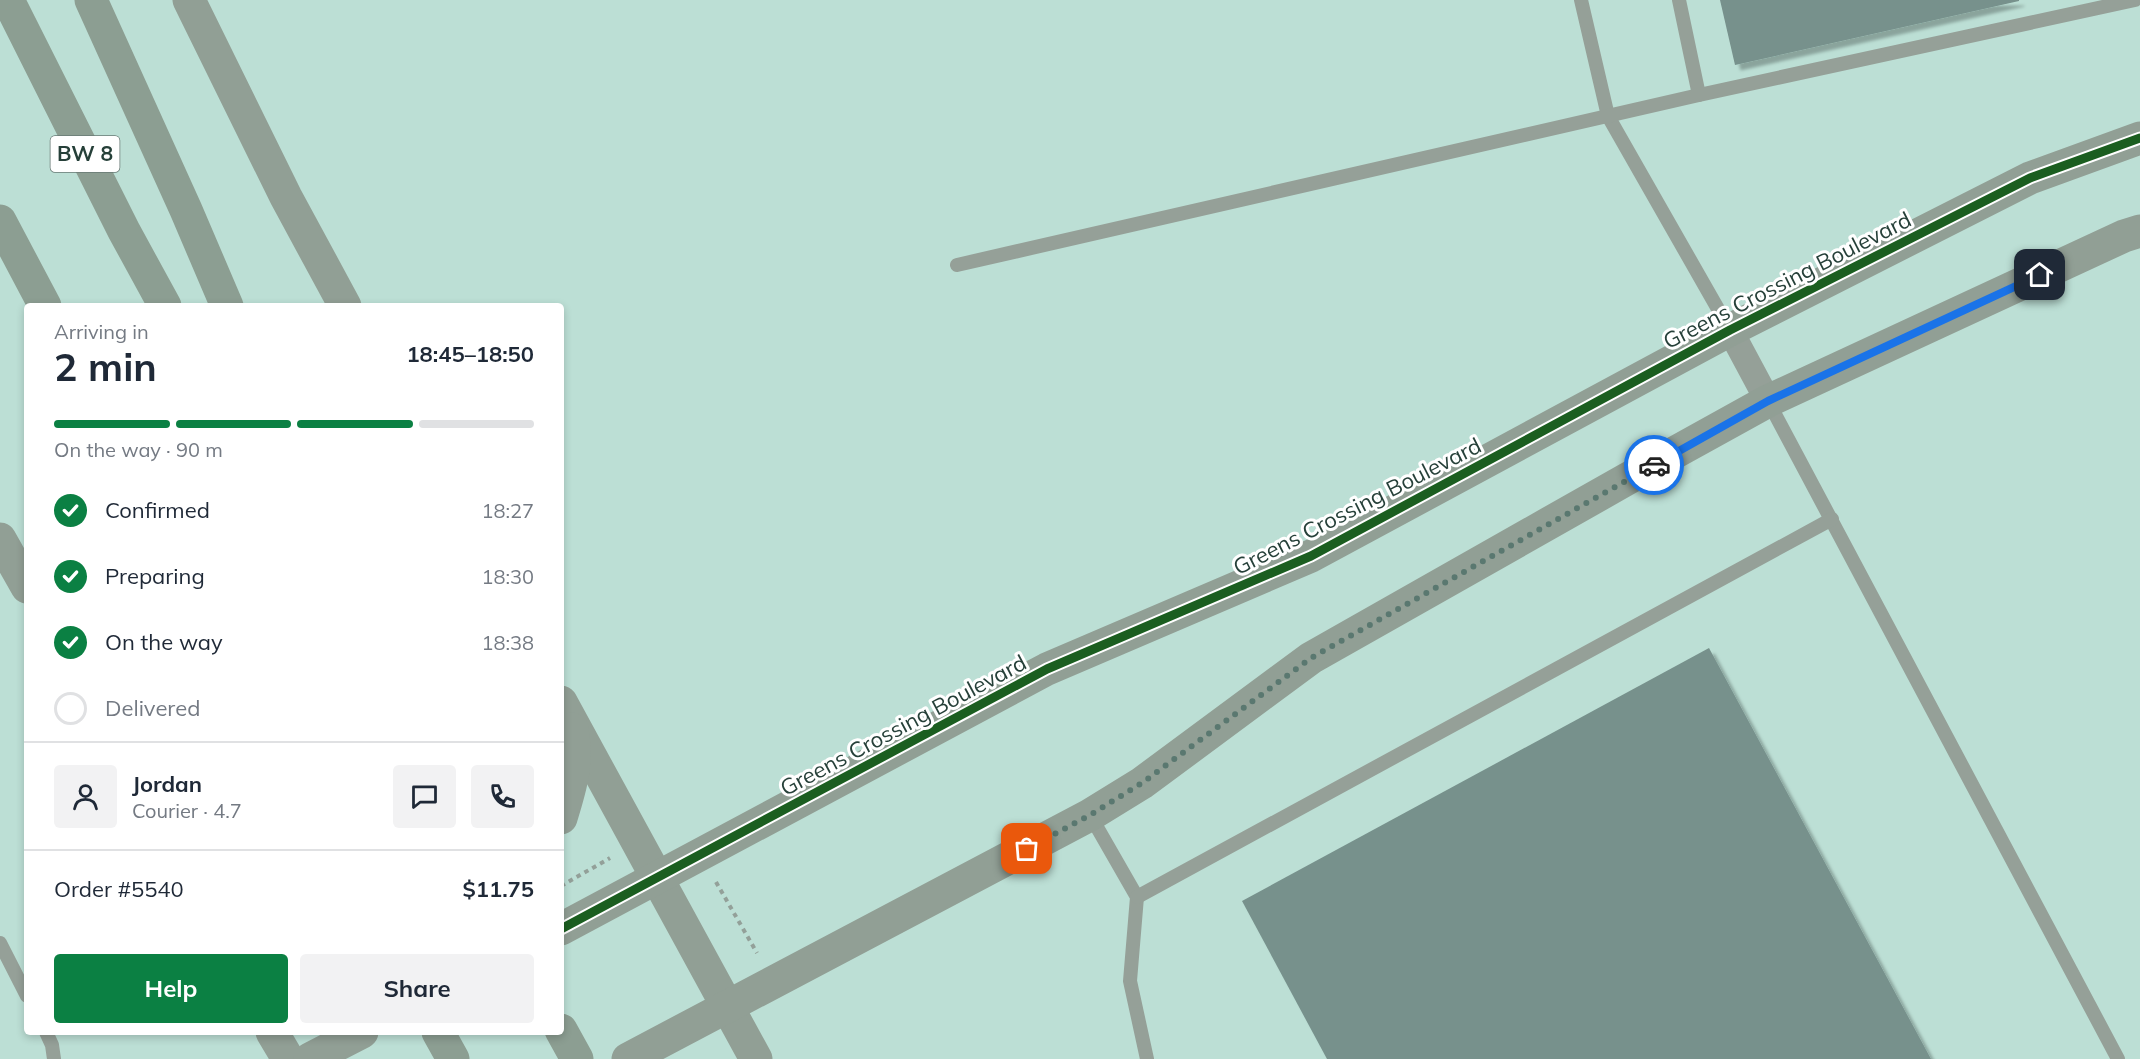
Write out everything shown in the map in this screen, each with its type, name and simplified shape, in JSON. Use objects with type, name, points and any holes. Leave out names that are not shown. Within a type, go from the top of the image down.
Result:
[{"type":"highway","name":"BW 8","points":[[8,0],[124,231],[163,303]]},
{"type":"highway","points":[[91,0],[186,210],[225,303]]},
{"type":"highway","points":[[0,221],[43,303]]},
{"type":"highway","points":[[0,270],[24,304]]},
{"type":"highway","points":[[440,1035],[453,1059]]},
{"type":"highway","points":[[564,1035],[577,1059]]},
{"type":"street","points":[[189,0],[286,197],[343,303]]},
{"type":"street","name":"Greens Crossing Boulevard","points":[[564,927],[1047,669],[1311,556],[1730,330],[2030,178],[2140,138]]},
{"type":"street","points":[[628,1059],[1090,815],[1142,783],[1311,658],[1768,401],[2124,236],[2140,231]]},
{"type":"street","points":[[1730,330],[1768,401]]},
{"type":"street","points":[[0,539],[24,582]]},
{"type":"street","points":[[566,710],[756,1059]]},
{"type":"street","points":[[564,809],[573,781],[576,750],[566,710]]},
{"type":"street","points":[[274,1035],[288,1059]]},
{"type":"street","points":[[310,1059],[356,1035]]},
{"type":"lane","points":[[1581,0],[1608,116],[1730,330]]},
{"type":"lane","points":[[1679,0],[1699,95]]},
{"type":"lane","points":[[957,265],[1699,95],[2136,0]]},
{"type":"lane","points":[[1768,401],[2118,1059]]},
{"type":"lane","points":[[1137,897],[1832,519]]},
{"type":"lane","points":[[1090,815],[1137,897],[1130,981],[1147,1059]]},
{"type":"lane","points":[[0,943],[24,990]]},
{"type":"lane","points":[[47,1035],[54,1059]]},
{"type":"path","points":[[564,884],[615,855]]},
{"type":"path","points":[[716,881],[761,960]]},
{"type":"building","points":[[1720,0],[2019,0],[2019,1],[1735,65]]},
{"type":"building","points":[[1709,648],[1931,1059],[1327,1059],[1242,901]]},
{"type":"cycle path","points":[[564,927],[1047,669],[1311,556],[1730,330],[2030,178],[2140,138]]},
{"type":"way so far","points":[[1027,849],[1090,815],[1142,783],[1311,658],[1654,465]]},
{"type":"route","points":[[1654,465],[1768,401],[2040,275]]}]
